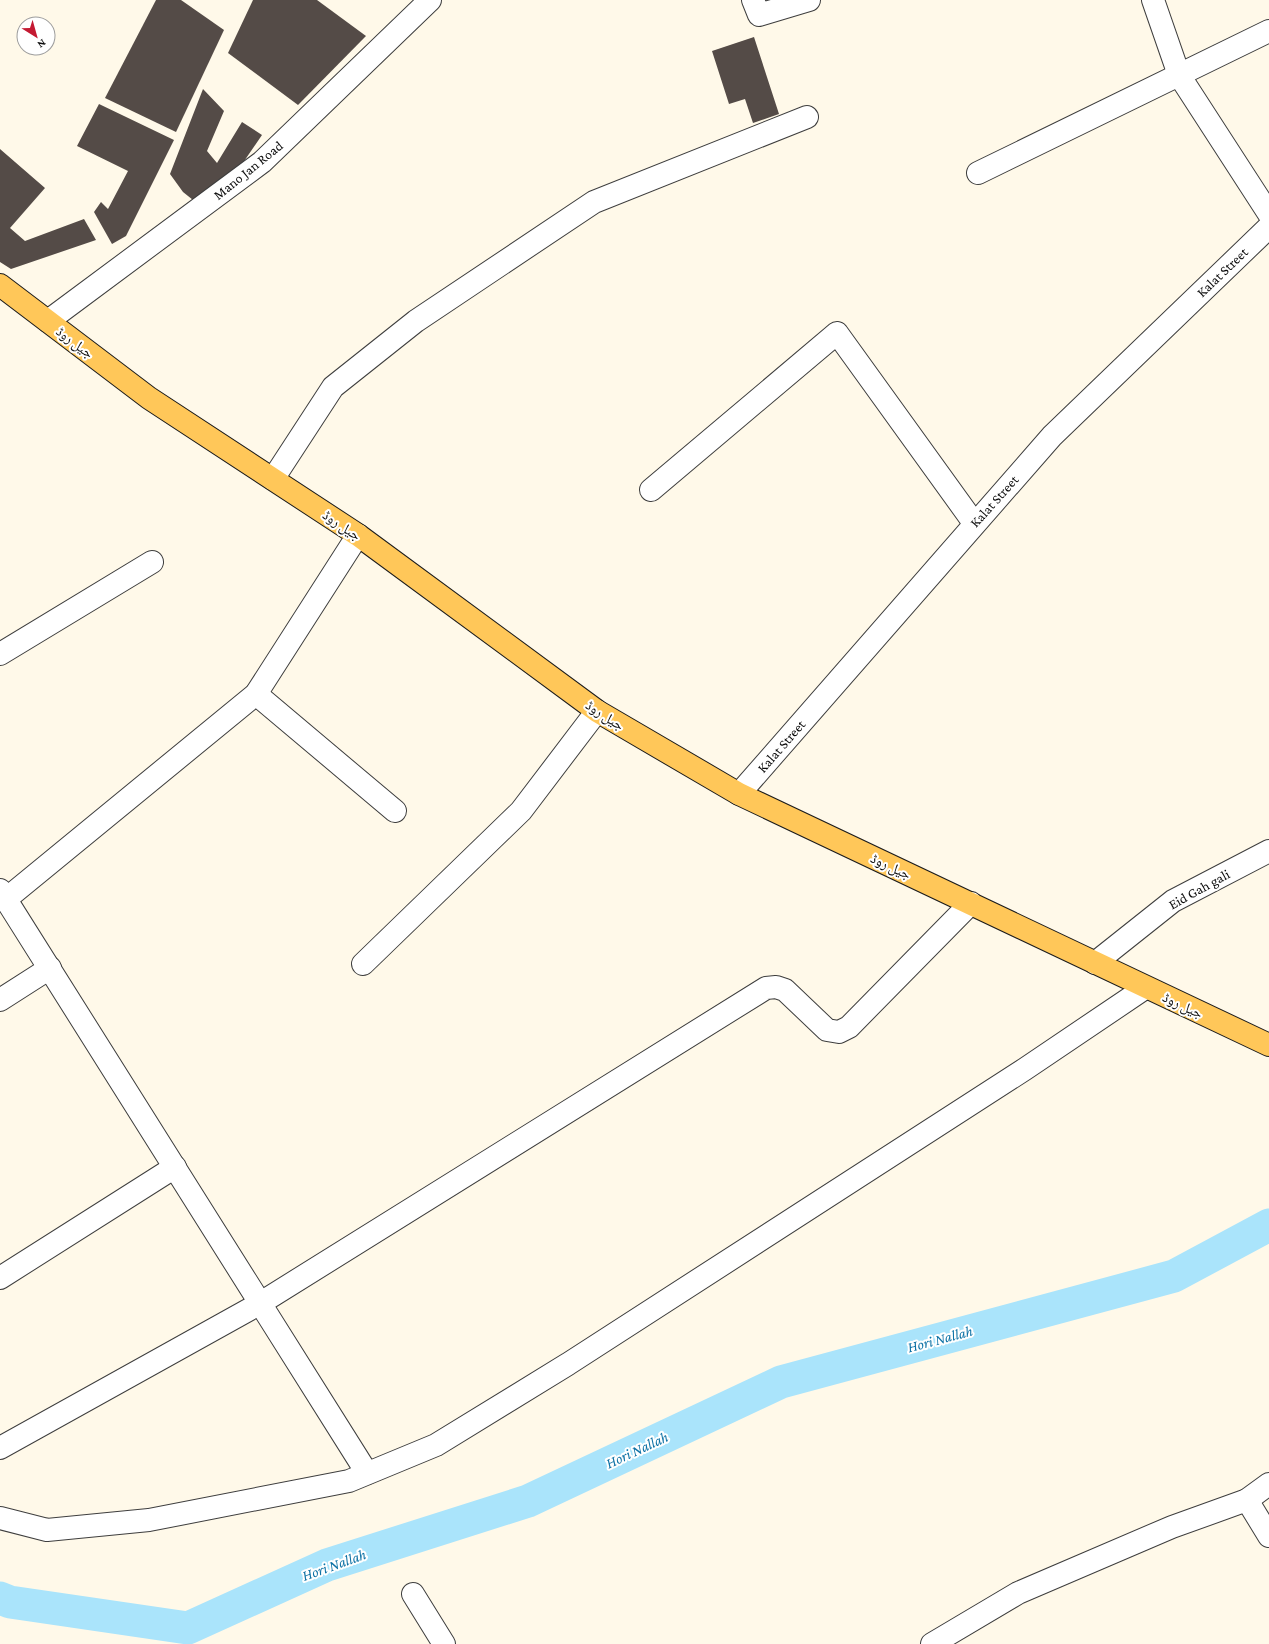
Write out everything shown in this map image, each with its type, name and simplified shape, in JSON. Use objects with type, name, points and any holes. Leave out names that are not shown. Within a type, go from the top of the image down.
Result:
[{"type":"main road","name":"جیل روڈ","points":[[0,285],[149,398],[358,535],[597,711],[739,794],[971,903],[1145,988],[1269,1045]]},
{"type":"street","name":"Mano Jan Road","points":[[48,321],[262,162],[430,0]]},
{"type":"street","points":[[753,0],[759,15],[809,0]]},
{"type":"street","points":[[1153,0],[1179,75],[1269,214]]},
{"type":"street","points":[[978,173],[1269,31]]},
{"type":"street","points":[[274,480],[333,388],[416,321],[594,202],[806,117]]},
{"type":"street","name":"Kalat Street","points":[[739,794],[974,523],[1052,436],[1269,227]]},
{"type":"street","points":[[650,490],[837,333],[974,523]]},
{"type":"street","points":[[358,535],[256,694],[3,894],[175,1167],[259,1304],[367,1473]]},
{"type":"street","points":[[0,654],[152,562]]},
{"type":"street","points":[[256,694],[395,811]]},
{"type":"street","points":[[363,964],[521,811],[597,711]]},
{"type":"street","name":"Eid Gah gali","points":[[1095,963],[1173,901],[1269,851]]},
{"type":"street","points":[[0,1448],[259,1304],[766,988],[776,987],[785,990],[827,1030],[839,1032],[849,1028],[971,903]]},
{"type":"street","points":[[0,1000],[50,968]]},
{"type":"street","points":[[0,1518],[47,1530],[149,1520],[348,1481],[436,1445],[568,1364],[1025,1069],[1145,988]]},
{"type":"street","points":[[0,1278],[175,1167]]},
{"type":"street","points":[[932,1644],[1018,1593],[1172,1527],[1247,1500],[1269,1484]]},
{"type":"street","points":[[1247,1500],[1269,1536]]},
{"type":"street","points":[[413,1594],[444,1644]]},
{"type":"building","points":[[156,0],[181,0],[224,30],[176,132],[105,98]]},
{"type":"building","points":[[253,0],[317,0],[366,36],[298,105],[228,53]]},
{"type":"building","points":[[754,37],[779,114],[753,123],[745,99],[729,104],[712,51]]},
{"type":"building","points":[[203,89],[224,111],[207,151],[217,163],[242,122],[262,135],[238,170],[193,200],[183,192],[170,174]]},
{"type":"building","points":[[99,104],[174,140],[126,236],[112,244],[94,212],[101,202],[108,209],[128,171],[77,146]]},
{"type":"building","points":[[0,149],[45,188],[10,228],[25,241],[84,219],[96,240],[11,269],[0,262]]},
{"type":"waterway","name":"Hori Nallah","points":[[0,1598],[10,1602],[188,1628],[327,1565],[528,1501],[781,1382],[1174,1276],[1269,1225]]}]
